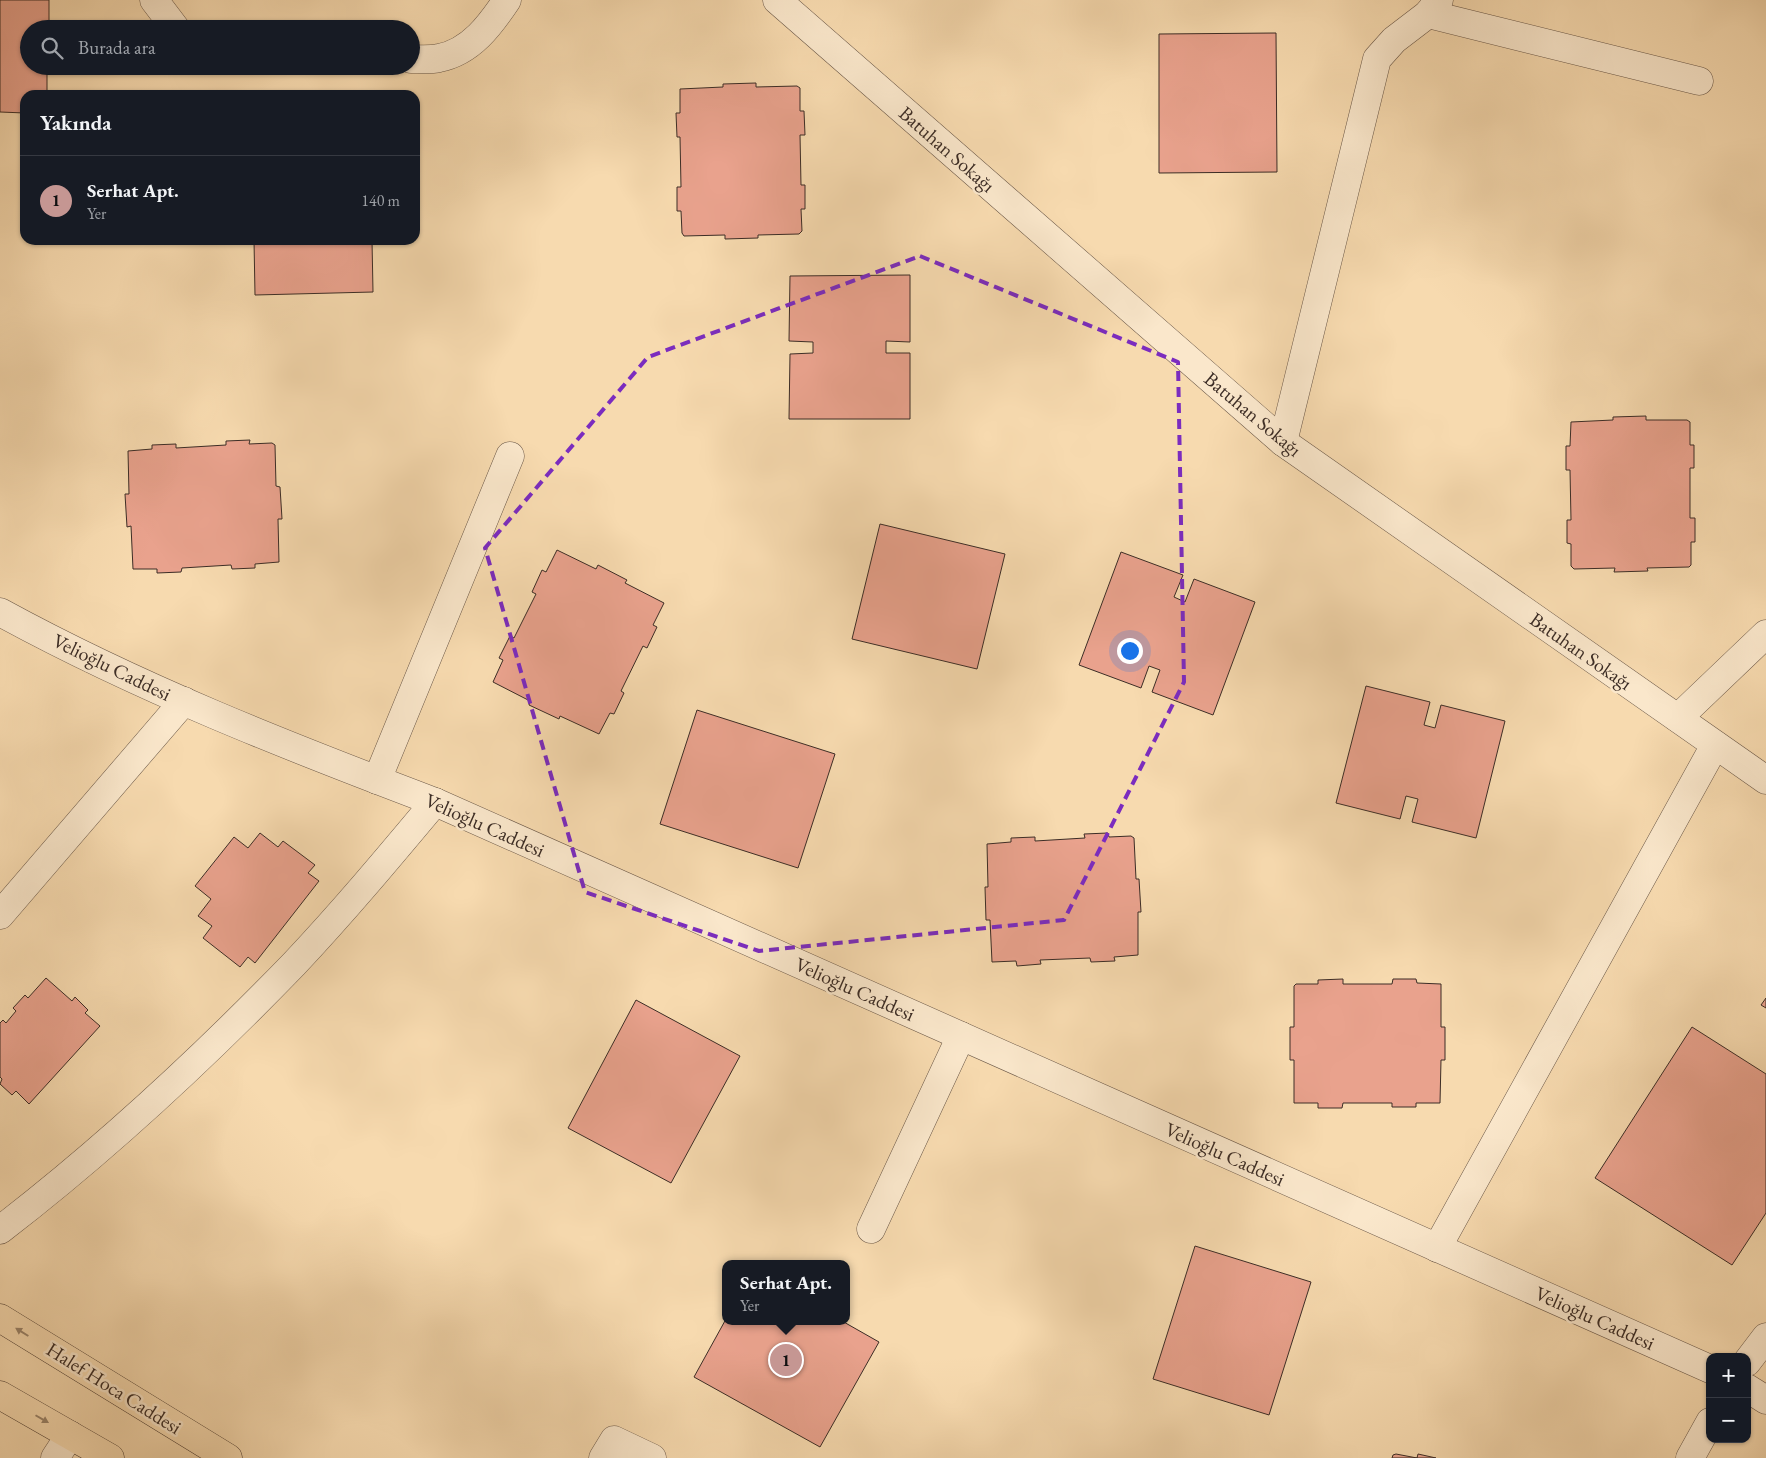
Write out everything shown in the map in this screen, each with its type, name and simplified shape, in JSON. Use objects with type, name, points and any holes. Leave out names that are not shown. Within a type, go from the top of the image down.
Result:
[{"type":"main road","name":"Halef Hoca Caddesi","points":[[0,1318],[228,1458]]},
{"type":"main road","points":[[0,1395],[110,1458]]},
{"type":"street","points":[[154,0],[169,20]]},
{"type":"street","points":[[420,59],[440,58],[457,51],[475,40],[490,25],[507,0]]},
{"type":"street","name":"Batuhan Sokağı","points":[[777,0],[1283,442],[1766,780]]},
{"type":"street","points":[[1283,442],[1377,59],[1394,40],[1434,7],[1699,81]]},
{"type":"street","points":[[377,780],[510,456]]},
{"type":"street","name":"Velioğlu Caddesi","points":[[0,612],[112,669],[213,715],[316,757],[435,802],[1706,1367]]},
{"type":"street","points":[[1678,718],[1766,634]]},
{"type":"street","points":[[1,913],[184,701]]},
{"type":"street","points":[[1438,1248],[1715,744]]},
{"type":"street","points":[[0,1230],[32,1206],[127,1124],[219,1040],[294,964],[360,892],[435,802]]},
{"type":"street","points":[[871,1229],[961,1036]]},
{"type":"street","points":[[1751,1357],[1766,1337]]},
{"type":"street","points":[[1751,1391],[1766,1400]]},
{"type":"street","points":[[1690,1458],[1706,1429]]},
{"type":"street","points":[[54,1458],[70,1435]]},
{"type":"street","points":[[603,1458],[614,1440],[652,1458]]},
{"type":"highlighted area","points":[[920,256],[1178,362],[1184,682],[1064,920],[759,951],[585,892],[485,548],[648,357]]},
{"type":"building","points":[[0,0],[49,0],[49,20],[20,20],[20,75],[47,75],[47,90],[20,90],[20,113],[0,112]]},
{"type":"building","points":[[1276,33],[1277,172],[1159,173],[1159,34]]},
{"type":"building","points":[[756,83],[756,87],[797,86],[800,88],[800,111],[804,111],[805,135],[800,135],[801,185],[805,185],[805,209],[801,209],[802,231],[799,234],[758,235],[758,238],[725,239],[725,235],[684,236],[682,233],[681,211],[677,211],[677,187],[681,187],[680,137],[677,137],[676,113],[680,113],[680,89],[723,87],[723,84]]},
{"type":"building","points":[[254,245],[372,245],[373,292],[255,295]]},
{"type":"building","points":[[910,275],[910,342],[886,341],[886,353],[910,353],[910,419],[789,419],[790,354],[813,353],[813,342],[789,341],[790,276]]},
{"type":"building","points":[[1646,416],[1646,420],[1687,420],[1690,422],[1690,445],[1694,445],[1694,468],[1690,468],[1690,518],[1695,518],[1695,542],[1691,542],[1691,565],[1689,567],[1647,568],[1648,571],[1614,572],[1615,568],[1574,569],[1571,566],[1571,544],[1567,543],[1567,520],[1571,520],[1570,470],[1566,470],[1566,446],[1570,446],[1571,422],[1613,420],[1613,417]]},
{"type":"building","points":[[250,440],[249,444],[272,443],[275,445],[276,486],[280,487],[282,519],[278,519],[279,562],[255,564],[255,568],[232,569],[231,565],[182,568],[181,572],[157,573],[157,569],[133,569],[131,526],[127,527],[125,494],[129,494],[128,451],[152,449],[152,445],[176,444],[176,448],[226,445],[226,441]]},
{"type":"building","points":[[880,524],[1005,554],[977,669],[852,639]]},
{"type":"building","points":[[557,550],[596,569],[598,565],[627,580],[625,583],[664,603],[653,625],[657,627],[647,648],[643,646],[621,691],[624,693],[614,714],[610,713],[599,734],[560,716],[559,719],[529,705],[530,701],[493,682],[503,660],[499,658],[510,636],[514,638],[536,594],[532,592],[542,570],[546,572]]},
{"type":"building","points":[[1121,552],[1183,575],[1174,597],[1185,602],[1194,579],[1255,602],[1213,715],[1152,692],[1160,670],[1149,666],[1141,688],[1079,665]]},
{"type":"building","points":[[1366,686],[1430,702],[1424,725],[1435,728],[1441,705],[1505,721],[1476,838],[1412,822],[1418,799],[1406,796],[1400,819],[1336,803]]},
{"type":"building","points":[[697,710],[835,754],[798,868],[660,824]]},
{"type":"building","points":[[260,833],[278,847],[283,841],[315,865],[308,873],[319,881],[255,963],[248,957],[240,967],[203,938],[212,926],[198,916],[211,899],[195,886],[234,837],[248,848]]},
{"type":"building","points":[[1108,833],[1109,837],[1131,836],[1134,838],[1136,879],[1139,879],[1141,912],[1138,912],[1138,955],[1114,957],[1115,961],[1091,962],[1090,958],[1040,960],[1041,964],[1017,966],[1016,961],[992,962],[990,920],[986,920],[985,887],[988,887],[987,844],[1011,842],[1011,838],[1035,837],[1035,841],[1085,838],[1084,834]]},
{"type":"building","points":[[46,978],[72,1001],[75,997],[88,1010],[85,1013],[100,1026],[29,1104],[16,1091],[12,1095],[0,1084],[2,1079],[0,1077],[0,1023],[3,1020],[6,1023],[16,1011],[13,1008],[25,995],[28,998]]},
{"type":"building","points":[[1343,979],[1343,984],[1392,984],[1393,979],[1416,979],[1417,983],[1441,984],[1441,1027],[1445,1027],[1445,1060],[1441,1060],[1440,1103],[1416,1103],[1416,1107],[1392,1107],[1392,1103],[1343,1103],[1342,1108],[1318,1108],[1318,1103],[1294,1103],[1294,1060],[1290,1060],[1290,1027],[1294,1027],[1294,986],[1296,984],[1318,984],[1318,980]]},
{"type":"building","points":[[1766,998],[1766,1008],[1761,1005]]},
{"type":"building","points":[[636,1000],[740,1056],[671,1183],[568,1128]]},
{"type":"building","points":[[1692,1027],[1766,1074],[1766,1213],[1732,1265],[1595,1178]]},
{"type":"building","points":[[1195,1246],[1311,1282],[1269,1415],[1153,1379]]},
{"type":"building","points":[[723,1325],[849,1325],[879,1342],[820,1447],[694,1377]]},
{"type":"building","points":[[1396,1454],[1417,1458],[1392,1458]]},
{"type":"building","points":[[1418,1454],[1436,1458],[1417,1458]]},
{"type":"place","name":"Serhat Apt.","points":[[786,1360]]}]
